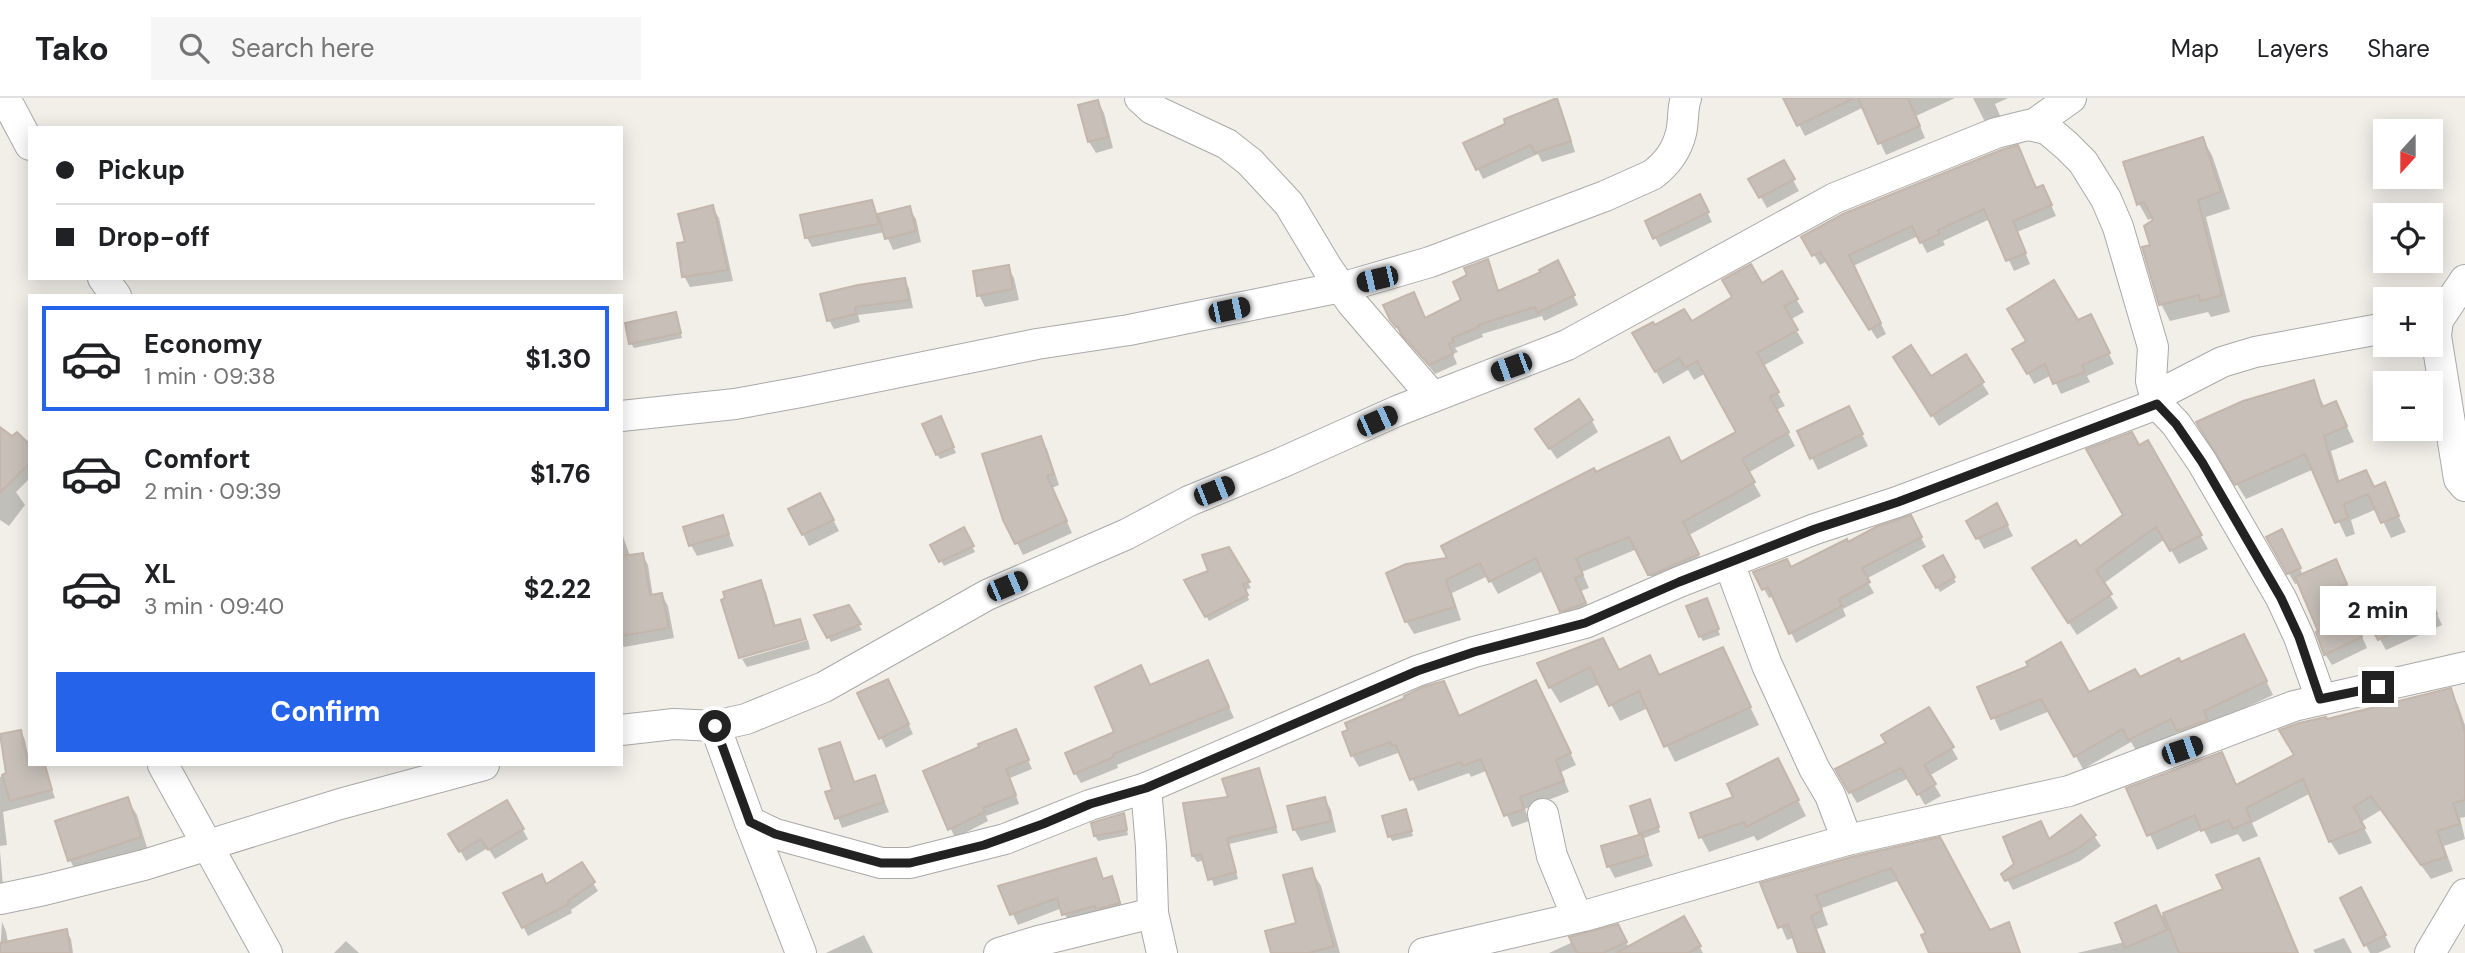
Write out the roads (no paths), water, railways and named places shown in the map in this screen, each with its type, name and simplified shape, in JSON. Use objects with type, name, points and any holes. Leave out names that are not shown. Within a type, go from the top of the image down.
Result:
[{"type":"street","points":[[5,98],[28,141]]},
{"type":"street","points":[[1140,98],[1152,109],[1227,144],[1250,162],[1289,204],[1328,269],[1364,317],[1433,397]]},
{"type":"street","points":[[623,416],[775,397],[912,368],[1106,334],[1342,287],[1406,270],[1605,196],[1652,175],[1662,168],[1674,150],[1681,133],[1686,98]]},
{"type":"street","points":[[623,730],[674,724],[715,726],[746,719],[824,687],[987,595],[1116,539],[1189,501],[1433,397],[1567,345],[1835,198],[1996,133],[2034,125],[2071,98]]},
{"type":"street","points":[[2034,125],[2047,129],[2075,154],[2094,177],[2106,199],[2118,227],[2154,348],[2151,372],[2155,401],[2176,424],[2202,462],[2281,598],[2299,637],[2320,699]]},
{"type":"street","points":[[2443,312],[2465,280]]},
{"type":"street","points":[[750,822],[775,834],[881,863],[910,863],[1005,839],[1090,804],[1146,788],[1417,671],[1474,652],[1585,623],[1659,590],[1815,529],[1898,502],[2155,401],[2222,362],[2255,352],[2373,330]]},
{"type":"street","points":[[2438,357],[2459,479],[2465,486]]},
{"type":"street","points":[[1729,563],[1767,665],[1814,768],[1830,795],[1847,840]]},
{"type":"street","points":[[1424,953],[1577,918],[1847,840],[2069,791],[2262,718],[2320,699],[2465,667]]},
{"type":"street","points":[[715,726],[801,953]]},
{"type":"street","points":[[164,766],[267,953]]},
{"type":"street","points":[[0,899],[44,890],[208,846],[340,804],[480,766]]},
{"type":"street","points":[[1146,788],[1153,913],[1162,953]]},
{"type":"street","points":[[1543,814],[1552,856],[1577,918]]},
{"type":"street","points":[[2430,953],[2465,894]]},
{"type":"street","points":[[999,953],[1153,913]]}]
